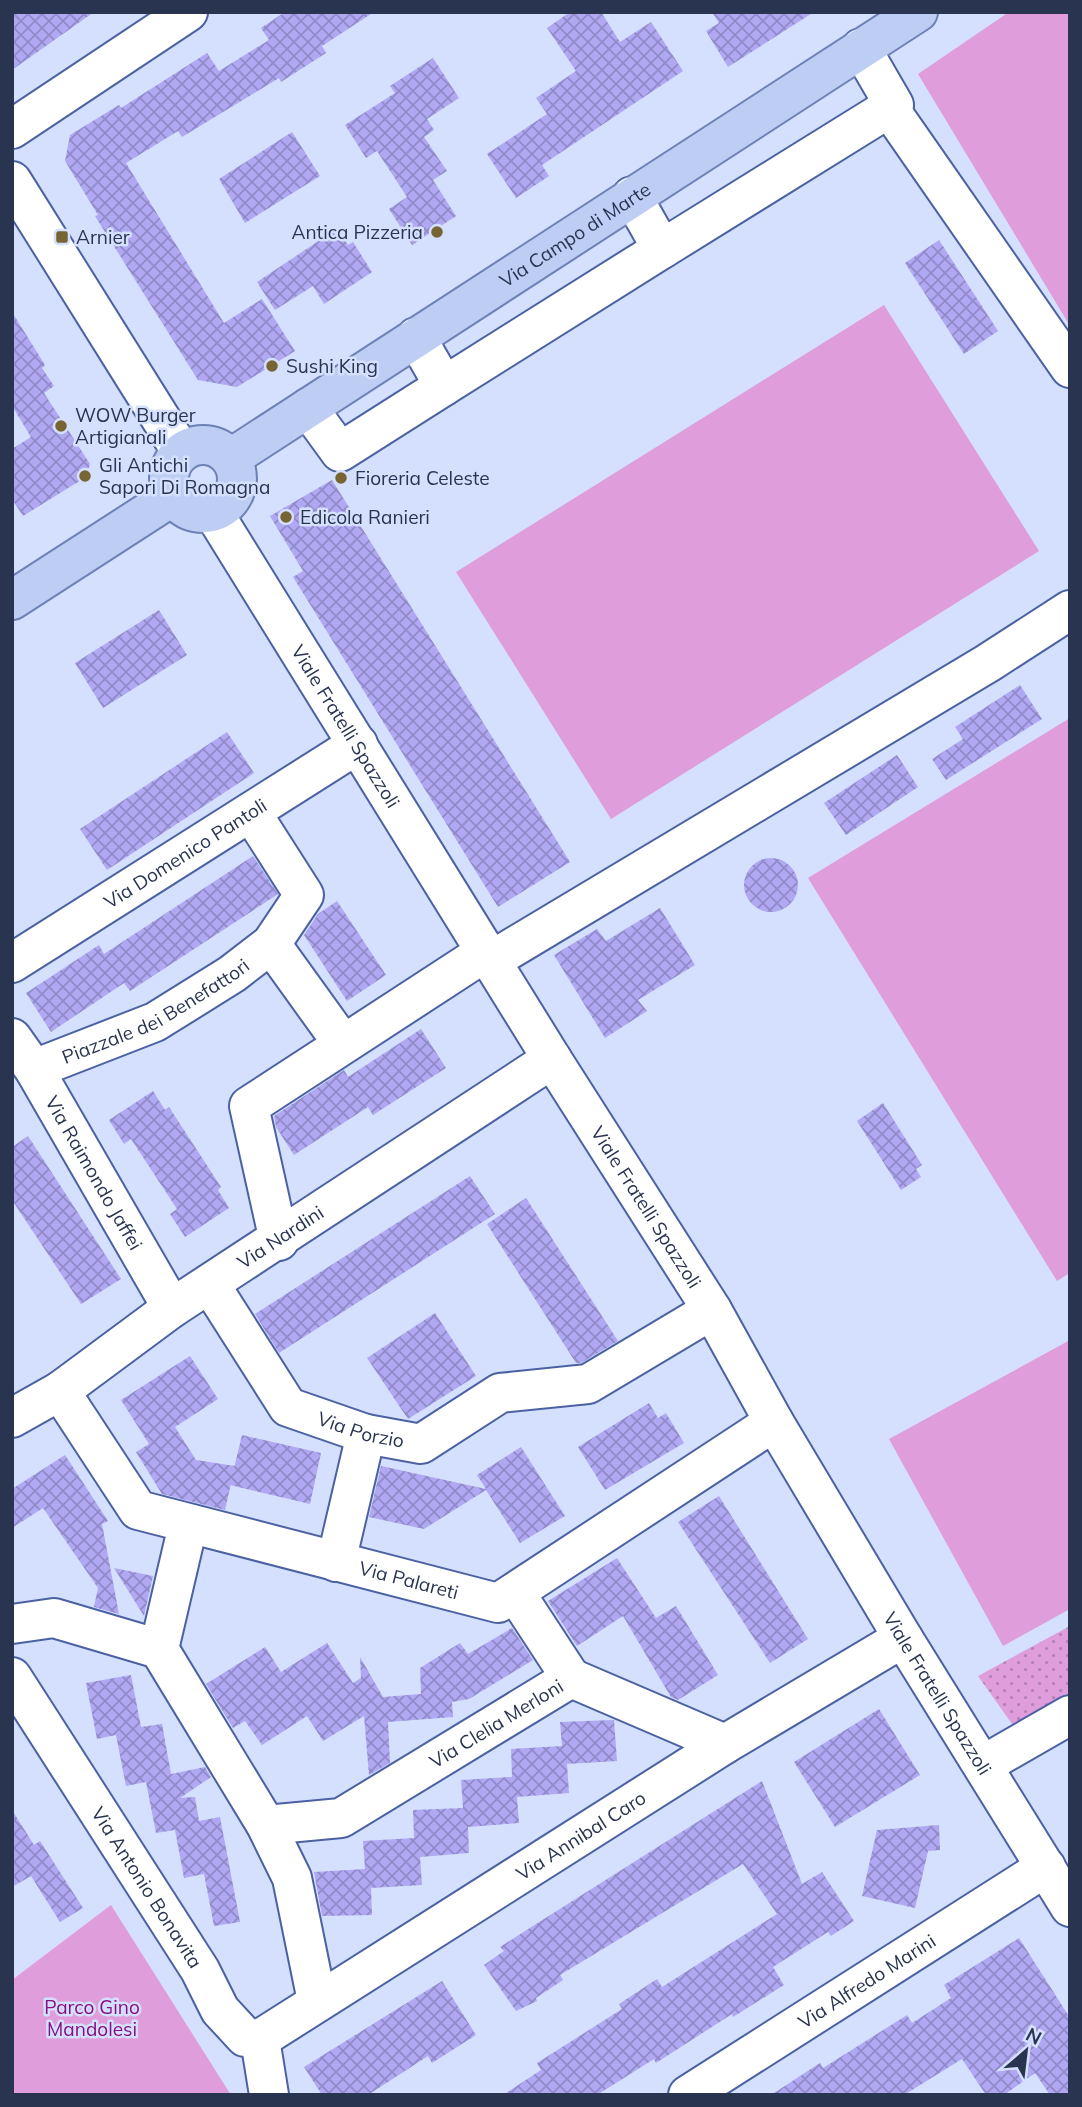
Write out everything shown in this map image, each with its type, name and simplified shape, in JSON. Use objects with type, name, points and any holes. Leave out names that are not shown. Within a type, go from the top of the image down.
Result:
[{"type":"main road","name":"Via Campo di Marte","points":[[231,458],[918,12]]},
{"type":"main road","points":[[200,444],[211,445],[231,458],[236,468],[236,490],[231,499],[213,512],[191,511],[173,496],[169,474],[181,451],[200,444]]},
{"type":"main road","points":[[12,600],[173,496]]},
{"type":"street","points":[[12,129],[188,12]]},
{"type":"street","points":[[308,408],[340,452],[890,108],[894,105],[862,48]]},
{"type":"street","points":[[890,108],[1070,368]]},
{"type":"street","points":[[12,181],[181,451]]},
{"type":"street","points":[[632,196],[662,249]]},
{"type":"street","points":[[416,337],[444,386]]},
{"type":"street","name":"Viale Fratelli Spazzoli","points":[[213,512],[552,1059],[712,1310],[774,1422],[903,1638],[1070,1906]]},
{"type":"street","points":[[279,1241],[249,1106],[343,1044],[988,663],[1070,610]]},
{"type":"street","name":"Via Domenico Pantoli","points":[[12,963],[358,744]]},
{"type":"street","name":"Piazzale dei Benefattori","points":[[34,1069],[156,1022],[233,974],[271,944],[304,895],[251,812]]},
{"type":"street","points":[[271,944],[343,1044]]},
{"type":"street","name":"Via Raimondo Jaffei","points":[[12,1038],[34,1069],[172,1308]]},
{"type":"street","name":"Via Nardini","points":[[12,1418],[60,1391],[172,1308],[211,1286],[552,1059]]},
{"type":"street","name":"Via Porzio","points":[[211,1286],[288,1407],[366,1434],[421,1444],[500,1393],[589,1384],[712,1310]]},
{"type":"street","name":"Via Palareti","points":[[60,1391],[138,1510],[498,1604],[774,1422]]},
{"type":"street","points":[[337,1562],[366,1434]]},
{"type":"street","points":[[159,1649],[188,1525]]},
{"type":"street","points":[[516,1594],[570,1678]]},
{"type":"street","points":[[12,1624],[54,1618],[159,1649],[267,1825],[292,1878],[317,2001]]},
{"type":"street","name":"Via Annibal Caro","points":[[260,2039],[725,1744],[903,1638]]},
{"type":"street","name":"Via Antonio Bonavita","points":[[12,1676],[200,1970],[220,2010],[245,2037],[260,2039]]},
{"type":"street","name":"Via Clelia Merloni","points":[[267,1825],[341,1818],[570,1678],[725,1744]]},
{"type":"street","points":[[983,1765],[1070,1715]]},
{"type":"street","name":"Via Alfredo Marini","points":[[688,2095],[1046,1867]]},
{"type":"street","points":[[260,2039],[269,2095]]},
{"type":"green space","points":[[1009,12],[1070,12],[1070,326],[918,74]]},
{"type":"green space","points":[[884,305],[1039,551],[611,819],[456,572]]},
{"type":"green space","points":[[1070,718],[1070,1273],[1057,1281],[808,878]]},
{"type":"green space","points":[[1070,1340],[1070,1609],[1003,1646],[889,1439]]},
{"type":"green space","points":[[1070,1626],[1070,1698],[1017,1731],[978,1676]]},
{"type":"green space","name":"Parco Gino Mandolesi","points":[[111,1905],[231,2095],[12,2095],[12,1980]]},
{"type":"building","points":[[12,12],[94,12],[12,70]]},
{"type":"building","points":[[285,12],[374,12],[322,46],[326,53],[281,82],[279,78],[182,137],[178,131],[126,163],[224,323],[262,299],[295,351],[237,387],[198,380],[95,216],[98,215],[65,161],[70,135],[119,105],[121,108],[207,53],[219,71],[269,40],[261,28]]},
{"type":"building","points":[[570,12],[601,12],[620,42],[651,22],[683,71],[542,165],[549,176],[516,198],[487,154],[547,114],[536,98],[576,71],[547,28]]},
{"type":"building","points":[[712,12],[814,12],[728,67],[706,31],[719,23]]},
{"type":"building","points":[[433,58],[459,98],[427,119],[434,130],[424,137],[447,171],[433,180],[456,216],[412,245],[389,209],[407,197],[377,151],[366,158],[345,125],[395,93],[390,86]]},
{"type":"building","points":[[292,132],[320,176],[245,223],[219,179]]},
{"type":"building","points":[[338,228],[348,245],[353,242],[372,272],[324,304],[313,286],[275,310],[257,282]]},
{"type":"building","points":[[939,240],[998,331],[964,354],[905,263]]},
{"type":"building","points":[[12,312],[45,365],[42,368],[54,386],[44,393],[90,464],[86,477],[23,516],[12,499],[12,449],[31,437],[12,406]]},
{"type":"building","points":[[332,480],[570,862],[498,907],[293,577],[303,571],[270,516]]},
{"type":"building","points":[[159,610],[187,655],[103,708],[75,663]]},
{"type":"building","points":[[1020,685],[1042,719],[946,780],[932,759],[963,739],[955,727]]},
{"type":"building","points":[[227,732],[254,773],[107,870],[80,829]]},
{"type":"building","points":[[897,755],[918,787],[846,835],[824,803]]},
{"type":"building","points":[[253,856],[278,894],[130,991],[124,983],[51,1032],[26,993],[99,945],[104,954]]},
{"type":"building","points":[[771,858],[790,866],[798,885],[790,904],[771,912],[752,904],[744,885],[752,866]]},
{"type":"building","points":[[337,901],[386,975],[347,1001],[304,935],[318,914]]},
{"type":"building","points":[[660,908],[695,965],[638,1000],[647,1011],[605,1038],[554,955],[597,929],[606,941]]},
{"type":"building","points":[[421,1029],[446,1068],[373,1115],[368,1107],[294,1155],[276,1127],[274,1116],[344,1070],[348,1077]]},
{"type":"building","points":[[153,1091],[165,1110],[169,1107],[221,1187],[218,1190],[229,1208],[185,1237],[170,1214],[177,1209],[131,1139],[124,1144],[109,1120]]},
{"type":"building","points":[[883,1103],[922,1165],[916,1169],[921,1177],[901,1190],[857,1121]]},
{"type":"building","points":[[28,1136],[121,1279],[81,1304],[12,1200],[12,1147]]},
{"type":"building","points":[[470,1176],[495,1214],[279,1353],[255,1314]]},
{"type":"building","points":[[526,1198],[618,1341],[581,1363],[576,1363],[487,1224]]},
{"type":"building","points":[[435,1313],[476,1376],[408,1419],[367,1358]]},
{"type":"building","points":[[190,1356],[218,1399],[175,1427],[196,1460],[235,1466],[225,1510],[162,1494],[136,1452],[149,1444],[121,1400]]},
{"type":"building","points":[[649,1403],[658,1418],[666,1413],[684,1443],[605,1490],[578,1447]]},
{"type":"building","points":[[242,1435],[321,1453],[310,1504],[230,1485]]},
{"type":"building","points":[[521,1447],[565,1516],[520,1543],[486,1490],[424,1529],[369,1517],[381,1466],[486,1489],[477,1475]]},
{"type":"building","points":[[65,1455],[108,1521],[102,1524],[119,1614],[94,1607],[98,1588],[43,1508],[12,1528],[12,1489]]},
{"type":"building","points":[[719,1496],[808,1639],[770,1663],[678,1522]]},
{"type":"building","points":[[617,1558],[656,1618],[676,1606],[718,1675],[678,1700],[671,1697],[623,1616],[577,1646],[548,1601]]},
{"type":"building","points":[[114,1568],[153,1576],[144,1616]]},
{"type":"building","points":[[512,1628],[533,1660],[469,1699],[452,1702],[453,1717],[388,1722],[390,1763],[369,1775],[364,1716],[323,1741],[307,1716],[262,1745],[245,1721],[233,1728],[206,1684],[265,1647],[281,1672],[327,1643],[353,1683],[361,1678],[360,1657],[383,1697],[421,1694],[420,1668],[460,1643],[468,1654]]},
{"type":"building","points":[[131,1675],[141,1727],[162,1724],[171,1774],[205,1767],[211,1777],[180,1798],[195,1797],[199,1821],[220,1817],[240,1922],[214,1926],[204,1874],[184,1878],[175,1830],[156,1833],[146,1782],[126,1786],[116,1735],[97,1739],[86,1683]]},
{"type":"building","points":[[879,1709],[920,1775],[835,1827],[794,1762]]},
{"type":"building","points":[[614,1720],[617,1761],[567,1764],[569,1793],[517,1797],[519,1823],[468,1827],[469,1853],[420,1857],[422,1885],[371,1888],[372,1915],[322,1916],[314,1872],[365,1869],[363,1841],[414,1838],[413,1810],[463,1808],[461,1780],[512,1777],[511,1749],[562,1746],[560,1722]]},
{"type":"building","points":[[762,1781],[802,1884],[822,1872],[854,1921],[831,1936],[828,1932],[773,1967],[784,1985],[733,2017],[732,2014],[656,2063],[654,2059],[597,2095],[503,2095],[541,2070],[537,2063],[622,2009],[619,2004],[657,1979],[662,1987],[777,1914],[743,1864],[560,1975],[563,1980],[536,1998],[537,2001],[516,2011],[484,1965],[504,1951],[500,1947]]},
{"type":"building","points":[[12,1810],[34,1845],[40,1841],[83,1908],[60,1922],[31,1876],[12,1887]]},
{"type":"building","points":[[939,1825],[940,1850],[928,1851],[915,1908],[862,1896],[877,1830]]},
{"type":"building","points":[[1019,1938],[1070,2018],[1070,2095],[1050,2095],[1035,2073],[1004,2095],[986,2095],[962,2059],[904,2095],[771,2095],[820,2063],[823,2068],[907,2015],[912,2023],[951,1998],[944,1985]]},
{"type":"building","points":[[442,1981],[476,2035],[432,2063],[428,2056],[368,2095],[322,2095],[304,2067]]},
{"type":"place","name":"Antica Pizzeria","points":[[437,232]]},
{"type":"place","name":"Arnier","points":[[62,237]]},
{"type":"place","name":"Sushi King","points":[[272,366]]},
{"type":"place","name":"WOW Burger Artigianali","points":[[61,426]]},
{"type":"place","name":"Gli Antichi Sapori Di Romagna","points":[[85,476]]},
{"type":"place","name":"Fioreria Celeste","points":[[341,478]]},
{"type":"place","name":"Edicola Ranieri","points":[[286,517]]}]
